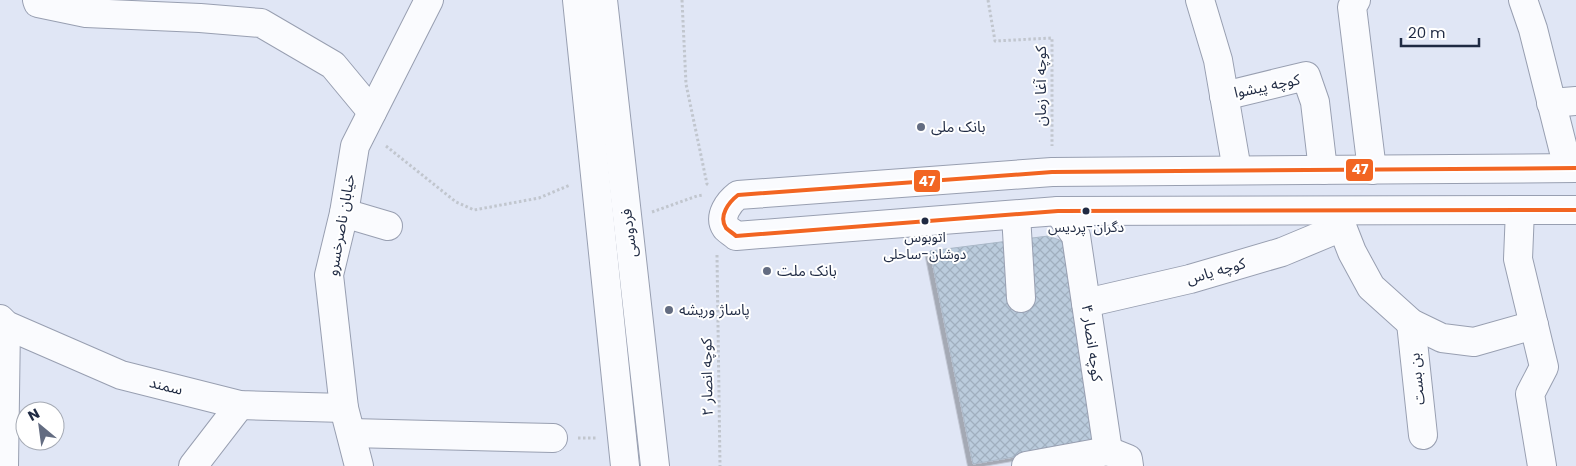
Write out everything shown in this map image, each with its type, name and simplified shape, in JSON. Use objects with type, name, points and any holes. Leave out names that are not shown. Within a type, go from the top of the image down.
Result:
[{"type":"street","points":[[37,0],[38,3],[86,13],[262,23],[333,65],[372,112]]},
{"type":"street","name":"خیابان ناصرخسرو","points":[[359,466],[344,408],[329,275],[344,213],[355,146],[429,0]]},
{"type":"street","name":"فردوسی","points":[[577,0],[625,466]]},
{"type":"street","name":"فردوسی","points":[[603,0],[655,466]]},
{"type":"street","points":[[1200,0],[1218,60],[1238,170]]},
{"type":"street","points":[[1356,0],[1352,7],[1372,170]]},
{"type":"street","points":[[1523,0],[1563,102],[1572,168],[1052,172],[728,194],[729,202],[724,219],[726,227],[736,236],[1058,211],[1339,219],[1520,210],[1576,210]]},
{"type":"street","name":"کوچه پیشوا","points":[[1224,96],[1306,76],[1315,102],[1323,170]]},
{"type":"street","points":[[1052,172],[1058,211]]},
{"type":"street","points":[[1520,210],[1518,258],[1544,367],[1530,394],[1542,466]]},
{"type":"street","name":"کوچه انصار ۴","points":[[1058,211],[1076,236],[1086,303],[1119,459]]},
{"type":"street","points":[[344,213],[388,226]]},
{"type":"street","points":[[1016,215],[1021,298]]},
{"type":"street","points":[[1339,219],[1352,252],[1371,287],[1411,323],[1442,338],[1474,342],[1534,325]]},
{"type":"street","name":"کوچه یاس","points":[[1086,303],[1190,279],[1282,252],[1339,219]]},
{"type":"street","points":[[3,322],[4,466]]},
{"type":"street","name":"سمند","points":[[3,322],[121,375],[240,405],[344,408]]},
{"type":"street","name":"بن بست","points":[[1411,323],[1423,435]]},
{"type":"street","points":[[193,466],[240,405]]},
{"type":"street","points":[[351,433],[553,438]]},
{"type":"street","points":[[1026,466],[1119,459]]},
{"type":"path","points":[[682,0],[686,84],[707,184],[728,194]]},
{"type":"path","name":"کوچه آغا زمان","points":[[988,0],[995,41],[1052,38],[1052,172]]},
{"type":"path","points":[[386,146],[456,202],[474,210],[538,198],[594,174]]},
{"type":"path","points":[[628,220],[697,196],[728,194]]},
{"type":"path","name":"کوچه انصار ۲","points":[[720,466],[717,252],[736,236]]},
{"type":"path","points":[[553,438],[622,438]]},
{"type":"building","points":[[1048,236],[1071,244],[1095,429],[1089,444],[973,464],[930,251]]},
{"type":"transit line","name":"47","points":[[1576,168],[1052,172],[738,195],[728,205],[723,219],[726,228],[736,236],[1058,211],[1576,210]]},
{"type":"place","name":"بانک ملی","points":[[921,127]]},
{"type":"place","name":"دگران-پردیس","points":[[1086,211]]},
{"type":"place","name":"اتوبوس دوشان-ساحلی","points":[[925,221]]},
{"type":"place","name":"بانک ملت","points":[[767,271]]},
{"type":"place","name":"پاساژ وریشه","points":[[669,310]]}]
